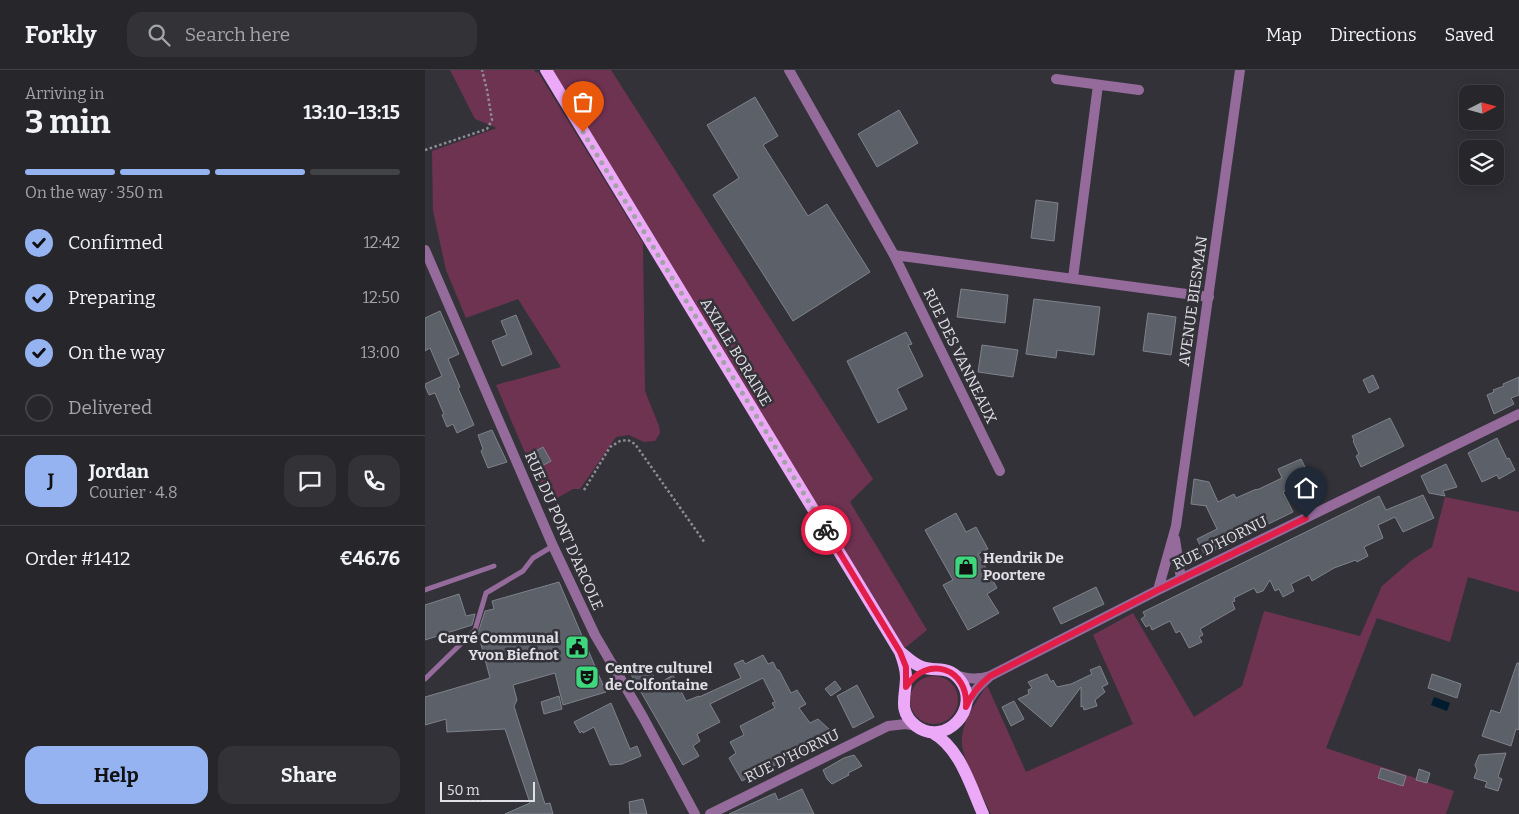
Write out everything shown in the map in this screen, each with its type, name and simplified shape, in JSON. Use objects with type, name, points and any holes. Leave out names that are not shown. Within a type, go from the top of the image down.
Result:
[{"type":"main road","name":"AXIALE BORAINE","points":[[546,70],[900,652],[906,667],[906,687],[903,703]]},
{"type":"main road","name":"AXIALE BORAINE","points":[[900,652],[913,663],[923,667],[949,671],[955,675]]},
{"type":"main road","points":[[906,687],[918,673],[934,668]]},
{"type":"main road","points":[[955,675],[965,690],[966,707],[960,720],[955,743],[957,756]]},
{"type":"main road","points":[[903,703],[905,712],[910,720],[917,726],[944,740],[957,756],[983,814]]},
{"type":"main road","points":[[931,732],[942,732],[960,720]]},
{"type":"street","name":"RUE DES VANNEAUX","points":[[789,70],[894,254],[1000,472]]},
{"type":"street","name":"AVENUE BIESMAN","points":[[1158,590],[1174,535],[1240,70]]},
{"type":"street","points":[[1056,79],[1139,90]]},
{"type":"street","points":[[1073,278],[1098,85]]},
{"type":"street","name":"RUE DU PONT D'ARCOLE","points":[[425,250],[553,546],[595,635],[643,717],[695,814]]},
{"type":"street","points":[[894,254],[1209,297]]},
{"type":"street","name":"RUE D'HORNU","points":[[990,676],[1158,590],[1519,414]]},
{"type":"street","name":"AVENUE BIESMAN","points":[[1174,535],[1181,579]]},
{"type":"street","points":[[955,675],[973,679],[990,676]]},
{"type":"street","points":[[966,707],[969,698],[980,684],[990,676]]},
{"type":"street","points":[[889,726],[903,703]]},
{"type":"street","points":[[889,726],[906,724],[917,726]]},
{"type":"street","name":"RUE D'HORNU","points":[[709,814],[889,726]]},
{"type":"lane","points":[[425,679],[475,630],[487,593],[523,571],[533,558],[553,546]]},
{"type":"lane","points":[[425,590],[495,566]]},
{"type":"path","points":[[425,150],[487,129],[492,120],[482,70]]},
{"type":"path","points":[[584,490],[610,447],[620,441],[628,440],[635,444],[705,543]]},
{"type":"shaded area","points":[[450,70],[534,70],[536,73],[538,72],[643,243],[645,391],[660,433],[655,441],[644,442],[629,435],[616,437],[580,489],[573,489],[547,504],[496,385],[561,367],[518,299],[466,318],[446,270],[433,211],[432,151],[497,128],[475,119]]},
{"type":"shaded area","points":[[546,70],[611,70],[873,479],[850,502],[927,630],[900,652]]},
{"type":"shaded area","points":[[1445,497],[1519,512],[1519,592],[1468,577],[1450,642],[1377,618],[1326,748],[1454,791],[1446,814],[991,814],[970,770],[962,745],[966,721],[987,685],[1026,772],[1133,724],[1093,635],[1133,613],[1194,717],[1242,686],[1264,611],[1360,636],[1382,586],[1412,560],[1432,547]]},
{"type":"shaded area","points":[[929,676],[939,676],[951,683],[958,695],[958,705],[951,717],[939,724],[929,724],[921,720],[914,713],[910,705],[910,695],[914,687],[921,680]]},
{"type":"water","points":[[1434,697],[1450,703],[1447,711],[1431,705]]},
{"type":"building","points":[[755,97],[778,136],[763,145],[808,216],[827,204],[870,272],[793,321],[713,195],[739,178],[707,125]]},
{"type":"building","points":[[899,110],[918,143],[877,167],[858,134]]},
{"type":"building","points":[[1036,200],[1058,203],[1054,241],[1031,238]]},
{"type":"building","points":[[961,289],[1008,295],[1005,323],[957,317]]},
{"type":"building","points":[[1034,299],[1100,307],[1094,355],[1057,350],[1056,358],[1026,354]]},
{"type":"building","points":[[440,311],[459,354],[448,359],[474,425],[457,433],[453,424],[447,427],[435,393],[429,395],[425,386],[425,384],[442,376],[430,348],[425,351],[425,318]]},
{"type":"building","points":[[1148,313],[1176,317],[1171,355],[1143,351]]},
{"type":"building","points":[[516,315],[532,354],[502,366],[492,341],[507,335],[501,321]]},
{"type":"building","points":[[906,332],[912,344],[908,345],[923,376],[897,389],[907,409],[878,423],[847,361]]},
{"type":"building","points":[[982,345],[1018,350],[1013,377],[978,372]]},
{"type":"building","points":[[1373,375],[1379,388],[1369,393],[1363,380]]},
{"type":"building","points":[[1519,377],[1519,395],[1511,398],[1514,404],[1494,414],[1487,395],[1494,392],[1493,390],[1504,386],[1503,384]]},
{"type":"building","points":[[1390,418],[1404,446],[1361,467],[1356,456],[1359,454],[1352,436]]},
{"type":"building","points":[[492,430],[507,462],[488,468],[481,451],[483,449],[478,435]]},
{"type":"building","points":[[1497,438],[1507,459],[1509,458],[1515,470],[1499,479],[1497,475],[1482,482],[1468,453]]},
{"type":"building","points":[[543,447],[551,461],[542,466],[534,452]]},
{"type":"building","points":[[1301,459],[1311,479],[1283,492],[1293,512],[1205,555],[1197,539],[1217,529],[1207,506],[1191,504],[1194,479],[1209,482],[1218,502],[1234,494],[1236,498],[1282,478],[1278,469]]},
{"type":"building","points":[[1446,464],[1457,487],[1443,491],[1445,496],[1429,493],[1421,476]]},
{"type":"building","points":[[1423,495],[1434,518],[1403,532],[1395,517],[1378,525],[1383,538],[1364,547],[1368,556],[1357,562],[1356,560],[1334,568],[1312,581],[1309,575],[1291,584],[1294,591],[1283,597],[1279,589],[1275,591],[1270,580],[1263,591],[1257,593],[1254,588],[1234,598],[1235,601],[1232,602],[1235,609],[1200,629],[1203,635],[1199,637],[1202,642],[1189,648],[1180,631],[1176,633],[1170,621],[1152,630],[1150,625],[1146,627],[1141,619],[1145,616],[1143,612],[1379,496],[1386,510]]},
{"type":"building","name":"Hendrik De Poortere","points":[[956,513],[966,532],[976,527],[988,549],[978,554],[997,588],[987,594],[999,613],[968,630],[943,585],[953,580],[925,530]]},
{"type":"building","points":[[559,582],[606,692],[563,705],[555,673],[513,685],[517,700],[514,706],[517,716],[545,804],[550,803],[553,814],[505,814],[530,803],[505,729],[447,732],[446,719],[425,725],[425,697],[490,678],[478,633],[485,611],[494,609],[492,601]]},
{"type":"building","points":[[1096,587],[1104,604],[1061,624],[1053,608]]},
{"type":"building","points":[[459,594],[466,616],[475,614],[472,625],[425,640],[425,605]]},
{"type":"building","points":[[763,655],[768,664],[773,662],[777,670],[779,670],[791,693],[797,690],[806,704],[799,708],[810,723],[818,719],[830,730],[833,737],[742,781],[729,758],[736,753],[730,742],[744,735],[740,726],[775,708],[772,703],[775,702],[763,678],[710,704],[720,722],[697,734],[700,741],[693,746],[699,756],[683,765],[630,673],[647,664],[658,684],[673,675],[686,701],[741,678],[734,664],[743,660],[745,664]]},
{"type":"building","points":[[1517,663],[1519,663],[1519,730],[1516,729],[1511,746],[1482,736],[1491,710],[1500,713]]},
{"type":"building","points":[[1100,666],[1108,684],[1102,687],[1105,692],[1095,700],[1097,706],[1084,710],[1083,706],[1081,707],[1081,687],[1051,727],[1018,699],[1029,694],[1028,690],[1032,688],[1028,682],[1047,674],[1051,682],[1053,680],[1057,687],[1071,684],[1092,674],[1090,670]]},
{"type":"building","points":[[1432,674],[1461,684],[1457,698],[1428,688]]},
{"type":"building","points":[[835,681],[841,689],[831,696],[825,689]]},
{"type":"building","points":[[857,685],[874,717],[853,728],[837,696]]},
{"type":"building","points":[[559,696],[562,709],[544,714],[541,702]]},
{"type":"building","points":[[1014,701],[1024,719],[1011,726],[1002,707]]},
{"type":"building","points":[[611,703],[630,749],[637,746],[641,756],[622,764],[610,765],[594,727],[580,733],[574,722]]},
{"type":"building","points":[[1506,753],[1498,777],[1502,779],[1498,791],[1485,787],[1487,782],[1474,778],[1477,770],[1475,765],[1479,755]]},
{"type":"building","points":[[854,755],[862,766],[832,784],[827,779],[823,770],[844,758]]},
{"type":"building","points":[[1381,768],[1406,776],[1403,786],[1378,778]]},
{"type":"building","points":[[1419,769],[1430,773],[1427,783],[1416,780]]},
{"type":"building","points":[[802,789],[814,814],[729,814],[775,793],[778,800]]},
{"type":"building","points":[[643,799],[647,814],[630,814],[629,802]]},
{"type":"way so far","points":[[583,132],[826,530]]},
{"type":"place","name":"Hendrik De Poortere","points":[[966,567]]},
{"type":"place","name":"Carré Communal Yvon Biefnot","points":[[577,647]]},
{"type":"place","name":"Centre culturel de Colfontaine","points":[[587,677]]},
{"type":"route","points":[[826,530],[900,652],[906,667],[906,687],[911,679],[925,670],[934,668],[949,671],[961,682],[965,690],[967,698],[966,707],[969,698],[980,684],[990,676],[1158,590],[1306,518]]}]
